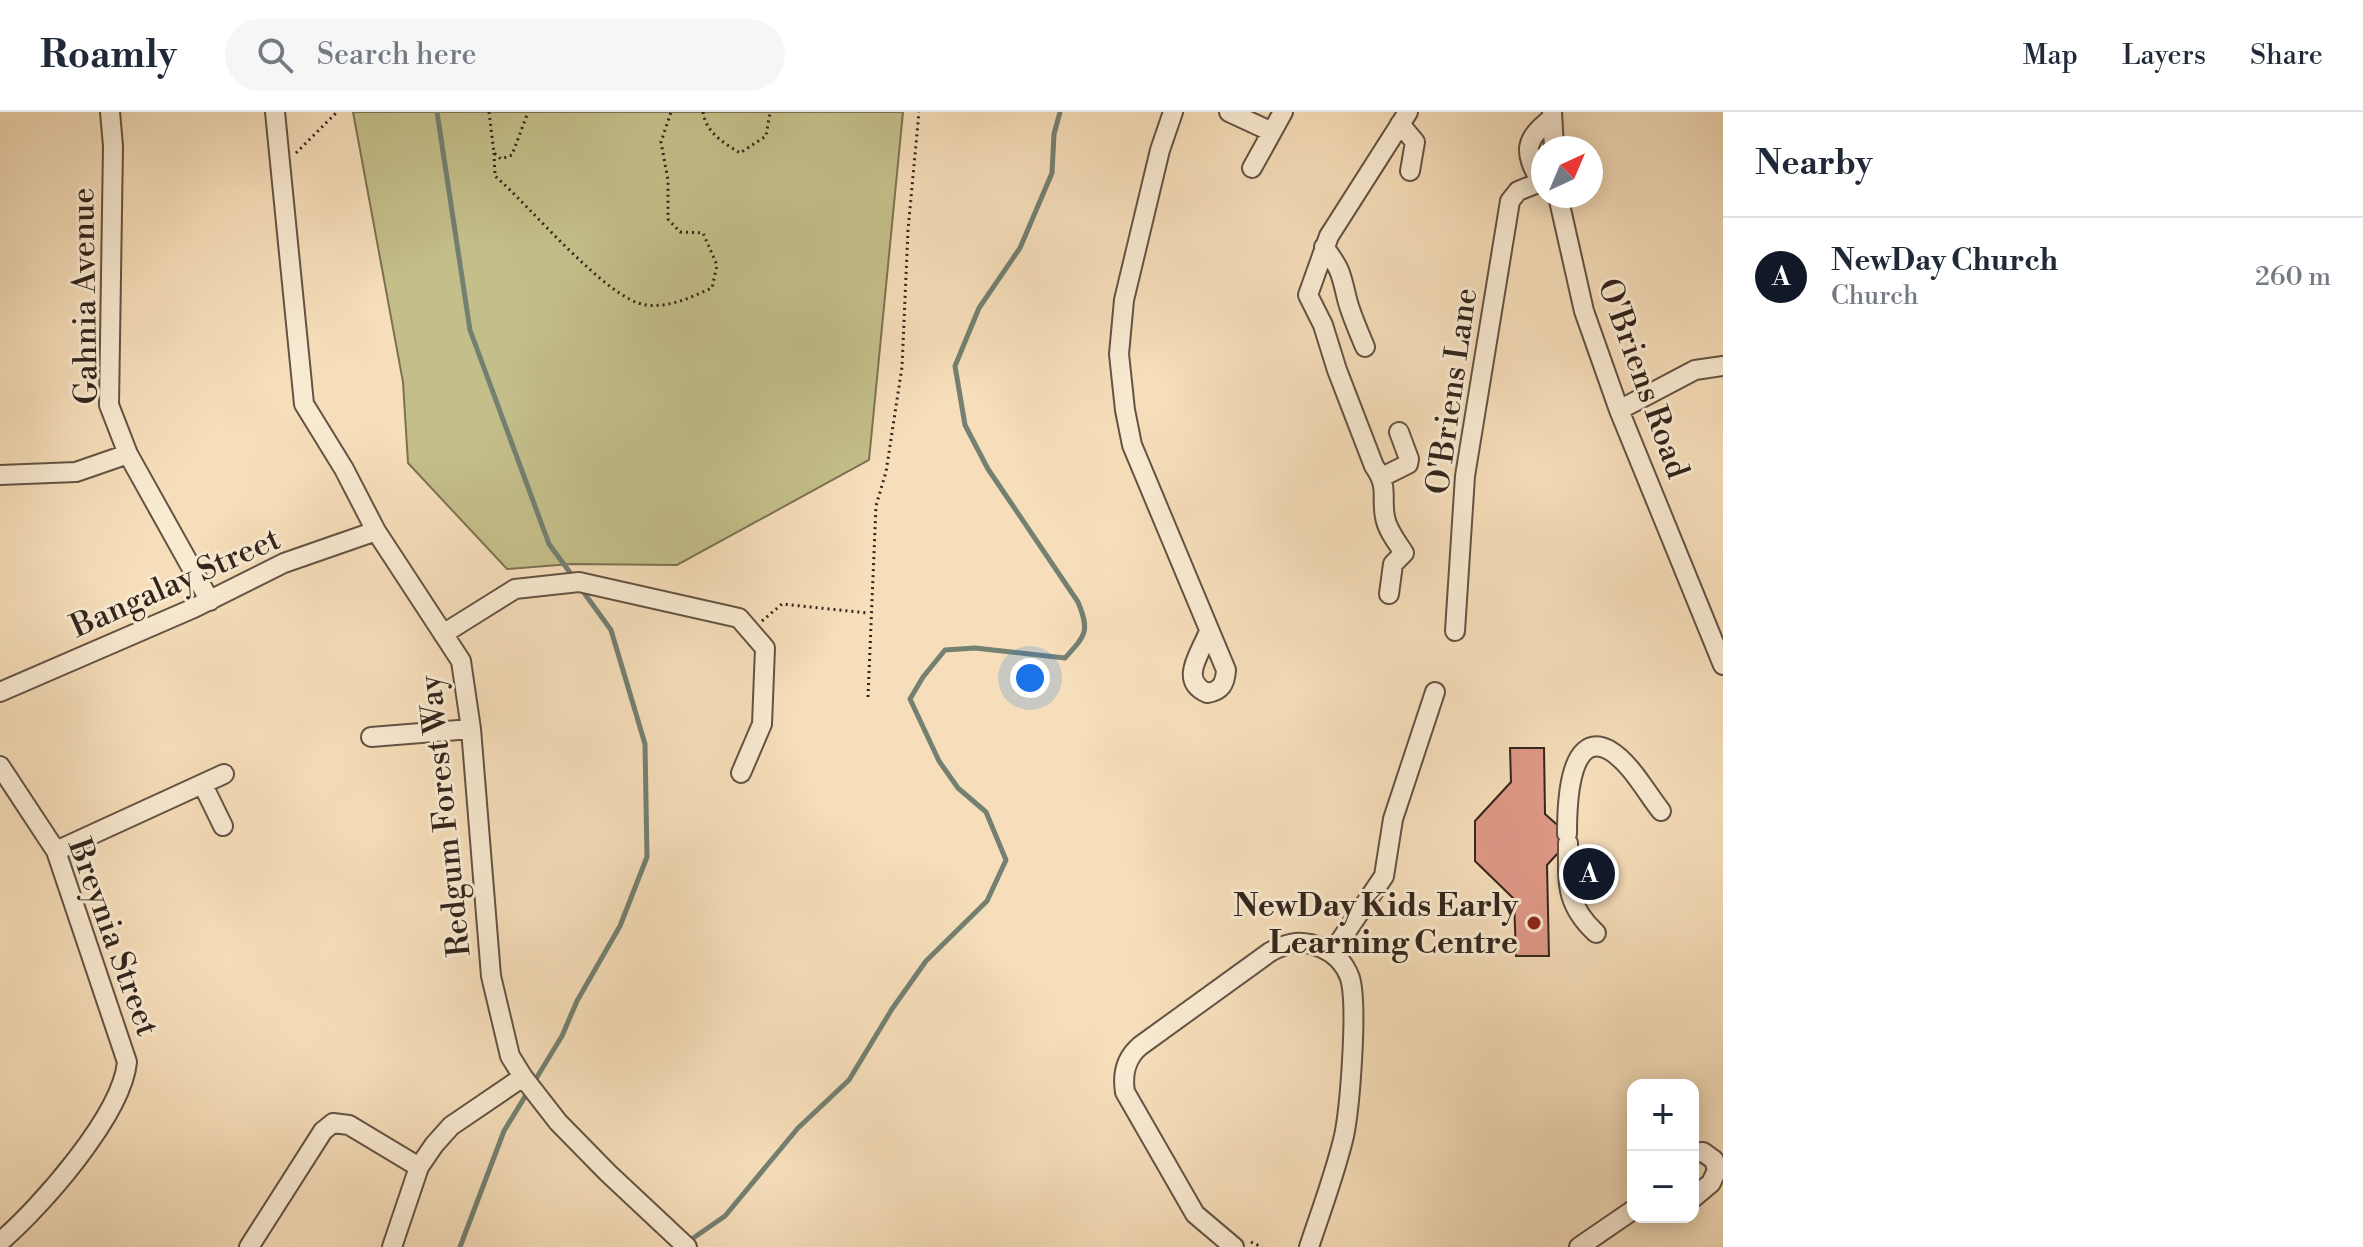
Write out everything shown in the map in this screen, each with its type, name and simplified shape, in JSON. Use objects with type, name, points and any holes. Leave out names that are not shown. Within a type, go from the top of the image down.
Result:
[{"type":"street","name":"Gahnia Avenue","points":[[110,112],[113,146],[109,405],[128,454],[210,601]]},
{"type":"street","name":"Redgum Forest Way","points":[[275,112],[304,404],[344,469],[376,531],[461,661],[471,729],[491,976],[510,1056],[558,1122],[687,1247]]},
{"type":"street","points":[[1173,112],[1160,150],[1124,300],[1119,354],[1132,445],[1209,631]]},
{"type":"street","points":[[1229,112],[1272,132]]},
{"type":"street","points":[[1252,168],[1283,112]]},
{"type":"street","points":[[1552,115],[1553,136]]},
{"type":"street","points":[[1532,136],[1552,115]]},
{"type":"street","points":[[1404,118],[1415,142],[1410,171]]},
{"type":"street","points":[[1389,594],[1393,564],[1404,553],[1384,517],[1385,488],[1382,477],[1374,466],[1323,325],[1308,295],[1324,247],[1341,213],[1404,118]]},
{"type":"street","points":[[1531,139],[1528,157],[1531,162]]},
{"type":"street","name":"O'Briens Lane","points":[[1455,631],[1465,476],[1510,201],[1518,191],[1531,186]]},
{"type":"street","name":"O'Briens Road","points":[[1561,208],[1584,311],[1619,410],[1723,665]]},
{"type":"street","points":[[1324,247],[1344,279],[1347,300],[1365,347]]},
{"type":"street","points":[[1619,410],[1695,370],[1723,366]]},
{"type":"street","points":[[1382,477],[1408,464],[1399,432]]},
{"type":"street","points":[[0,475],[76,472],[128,454]]},
{"type":"street","name":"Bangalay Street","points":[[0,692],[210,601],[284,563],[376,531]]},
{"type":"street","points":[[443,634],[515,589],[579,582],[739,618],[765,648],[762,724],[741,773]]},
{"type":"street","points":[[1332,953],[1384,876],[1393,819],[1435,692]]},
{"type":"street","points":[[371,737],[471,729]]},
{"type":"street","points":[[1596,933],[1581,919],[1568,888],[1567,800],[1576,763],[1586,750],[1598,747],[1609,750],[1624,763],[1661,811]]},
{"type":"street","name":"Breynia Street","points":[[0,766],[56,851],[127,1062],[126,1076],[118,1095],[96,1129],[54,1188],[0,1242]]},
{"type":"street","points":[[56,851],[224,774]]},
{"type":"street","points":[[203,785],[223,826]]},
{"type":"street","points":[[1239,1242],[1195,1214],[1125,1092],[1125,1067],[1131,1053],[1270,952],[1287,943],[1304,942],[1332,953],[1344,966],[1351,981],[1353,1032],[1344,1135],[1309,1247]]},
{"type":"street","points":[[392,1247],[419,1167],[451,1126],[523,1077]]},
{"type":"street","points":[[249,1247],[323,1131],[333,1123],[349,1125],[419,1167]]},
{"type":"street","points":[[1699,1152],[1714,1160],[1717,1170],[1711,1183],[1699,1193]]},
{"type":"street","points":[[1579,1247],[1627,1214]]},
{"type":"path","points":[[282,167],[337,112]]},
{"type":"path","points":[[489,112],[495,176],[604,285],[645,305],[680,303],[712,288],[717,265],[703,233],[680,232],[668,219],[668,180],[661,142],[671,112]]},
{"type":"path","points":[[494,153],[501,159],[512,155],[528,112]]},
{"type":"path","points":[[703,112],[704,120],[717,139],[740,153],[766,136],[770,112]]},
{"type":"path","points":[[868,697],[869,613],[876,506],[886,472],[902,367],[908,230],[919,112]]},
{"type":"path","points":[[750,631],[782,604],[869,613]]},
{"type":"path","points":[[1239,1242],[1262,1247]]},
{"type":"shaded area","points":[[353,112],[903,112],[869,460],[677,565],[571,564],[507,569],[408,463],[403,382]]},
{"type":"building","points":[[1510,748],[1544,748],[1545,814],[1572,838],[1547,865],[1549,956],[1516,956],[1514,899],[1475,861],[1475,821],[1511,782]]},
{"type":"waterway","points":[[437,112],[470,330],[549,544],[574,578]]},
{"type":"waterway","points":[[689,1241],[725,1216],[798,1128],[849,1080],[892,1009],[926,961],[987,901],[1006,860],[986,812],[958,788],[939,761],[910,699],[923,677],[945,650],[975,648],[1065,658],[1084,632],[1078,602],[988,469],[965,425],[955,366],[979,308],[1020,248],[1052,173],[1054,134],[1060,112]]},
{"type":"waterway","points":[[534,1082],[620,926],[647,857],[645,744],[611,630],[582,590]]},
{"type":"waterway","points":[[460,1247],[504,1131],[529,1090]]},
{"type":"place","name":"NewDay Church","points":[[1589,874]]},
{"type":"place","name":"NewDay Kids Early Learning Centre","points":[[1534,923]]}]
